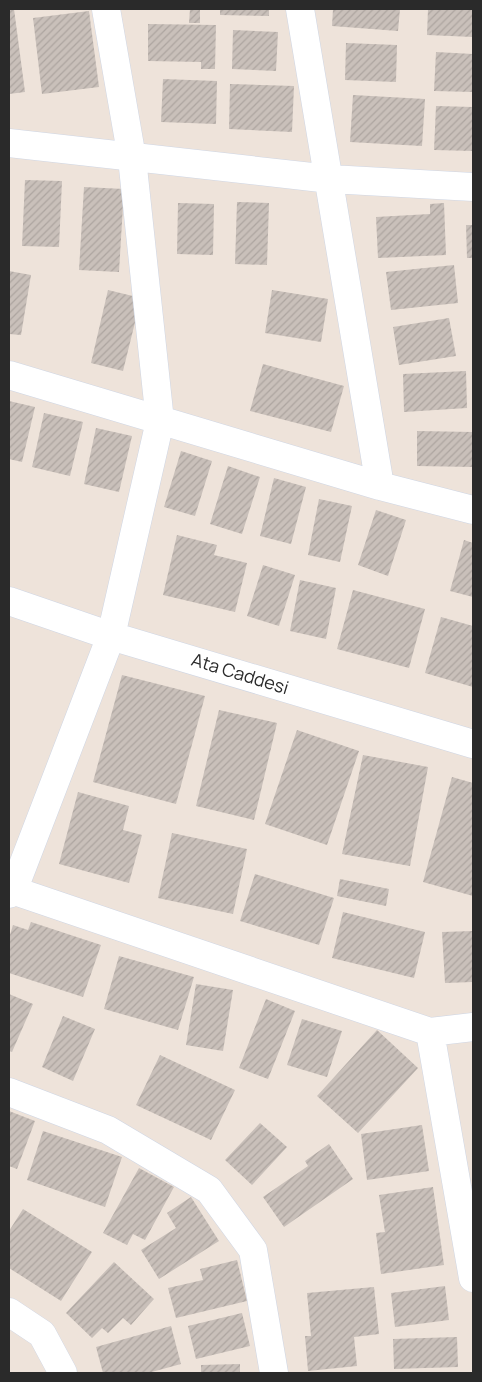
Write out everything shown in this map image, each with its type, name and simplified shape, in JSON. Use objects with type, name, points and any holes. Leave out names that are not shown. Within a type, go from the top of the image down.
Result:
[{"type":"street","points":[[106,9],[132,158],[160,421],[111,636],[10,891],[430,1032],[473,1027]]},
{"type":"street","points":[[300,9],[380,486]]},
{"type":"street","points":[[9,144],[330,179],[473,187]]},
{"type":"street","points":[[9,375],[380,486],[473,510]]},
{"type":"street","name":"Ata Caddesi","points":[[9,601],[111,636],[473,744]]},
{"type":"street","points":[[430,1032],[473,1278]]},
{"type":"street","points":[[9,1092],[108,1130],[209,1190],[253,1250],[274,1373]]},
{"type":"street","points":[[9,1312],[42,1334],[63,1373]]},
{"type":"building","points":[[9,9],[14,9],[25,92],[9,94]]},
{"type":"building","points":[[190,9],[200,9],[200,23],[189,23]]},
{"type":"building","points":[[220,9],[269,9],[269,16],[220,15]]},
{"type":"building","points":[[333,9],[400,9],[398,31],[332,26]]},
{"type":"building","points":[[428,9],[473,9],[473,37],[427,35]]},
{"type":"building","points":[[89,11],[99,87],[42,94],[33,18]]},
{"type":"building","points":[[148,24],[216,25],[215,69],[201,69],[201,62],[148,61]]},
{"type":"building","points":[[233,30],[278,32],[276,71],[232,69]]},
{"type":"building","points":[[346,43],[397,45],[396,82],[345,80]]},
{"type":"building","points":[[436,52],[473,54],[473,92],[434,91]]},
{"type":"building","points":[[163,79],[217,81],[216,124],[161,122]]},
{"type":"building","points":[[230,84],[294,86],[292,132],[229,129]]},
{"type":"building","points":[[353,95],[425,99],[422,146],[350,142]]},
{"type":"building","points":[[436,106],[473,107],[473,151],[434,150]]},
{"type":"building","points":[[25,180],[62,181],[59,247],[22,246]]},
{"type":"building","points":[[84,187],[124,189],[119,272],[79,270]]},
{"type":"building","points":[[237,202],[269,203],[267,265],[235,264]]},
{"type":"building","points":[[178,203],[214,204],[213,255],[177,254]]},
{"type":"building","points":[[444,203],[446,255],[378,258],[376,217],[430,214],[430,204]]},
{"type":"building","points":[[466,225],[473,225],[473,258],[467,258]]},
{"type":"building","points":[[454,265],[458,303],[391,310],[386,272]]},
{"type":"building","points":[[9,271],[31,275],[21,335],[9,334]]},
{"type":"building","points":[[108,290],[141,298],[123,371],[91,363]]},
{"type":"building","points":[[272,290],[328,299],[321,342],[265,333]]},
{"type":"building","points":[[449,318],[456,356],[399,365],[393,327]]},
{"type":"building","points":[[263,364],[344,386],[331,432],[250,411]]},
{"type":"building","points":[[466,371],[467,408],[404,412],[403,374]]},
{"type":"building","points":[[9,401],[35,407],[22,462],[9,459]]},
{"type":"building","points":[[44,413],[83,422],[70,476],[32,467]]},
{"type":"building","points":[[96,428],[132,436],[119,492],[84,484]]},
{"type":"building","points":[[417,431],[473,432],[473,467],[417,466]]},
{"type":"building","points":[[181,451],[212,461],[195,516],[164,507]]},
{"type":"building","points":[[228,466],[260,477],[242,534],[210,524]]},
{"type":"building","points":[[274,478],[306,487],[291,544],[260,536]]},
{"type":"building","points":[[319,499],[352,506],[340,562],[308,555]]},
{"type":"building","points":[[376,510],[406,520],[388,576],[358,565]]},
{"type":"building","points":[[177,535],[217,545],[214,555],[247,563],[235,612],[163,595]]},
{"type":"building","points":[[464,540],[473,543],[473,597],[450,591]]},
{"type":"building","points":[[263,565],[295,575],[279,626],[247,616]]},
{"type":"building","points":[[300,580],[336,588],[326,639],[290,631]]},
{"type":"building","points":[[353,590],[425,609],[409,668],[337,649]]},
{"type":"building","points":[[441,617],[473,626],[473,687],[425,673]]},
{"type":"building","points":[[122,675],[205,696],[176,804],[93,782]]},
{"type":"building","points":[[219,710],[277,723],[254,820],[196,806]]},
{"type":"building","points":[[297,730],[359,751],[327,845],[265,824]]},
{"type":"building","points":[[363,755],[428,767],[410,866],[342,854]]},
{"type":"building","points":[[452,777],[473,783],[473,896],[423,882]]},
{"type":"building","points":[[78,792],[129,806],[123,830],[142,835],[129,883],[59,864]]},
{"type":"building","points":[[172,833],[247,849],[233,914],[158,898]]},
{"type":"building","points":[[255,874],[334,898],[319,945],[240,921]]},
{"type":"building","points":[[340,879],[389,889],[386,906],[337,896]]},
{"type":"building","points":[[343,912],[425,932],[414,978],[332,958]]},
{"type":"building","points":[[31,922],[101,945],[83,997],[9,973],[9,938],[13,925],[28,930]]},
{"type":"building","points":[[473,931],[473,982],[445,983],[442,932]]},
{"type":"building","points":[[119,956],[194,977],[178,1030],[104,1009]]},
{"type":"building","points":[[196,984],[233,990],[223,1051],[186,1045]]},
{"type":"building","points":[[9,994],[33,1004],[12,1052],[9,1051]]},
{"type":"building","points":[[266,999],[295,1011],[268,1079],[239,1068]]},
{"type":"building","points":[[63,1016],[95,1029],[73,1081],[42,1067]]},
{"type":"building","points":[[302,1019],[342,1031],[327,1077],[287,1065]]},
{"type":"building","points":[[377,1030],[418,1068],[358,1133],[317,1096]]},
{"type":"building","points":[[160,1055],[235,1090],[211,1140],[136,1105]]},
{"type":"building","points":[[9,1111],[35,1121],[17,1169],[9,1166]]},
{"type":"building","points":[[260,1123],[287,1147],[252,1185],[225,1160]]},
{"type":"building","points":[[422,1125],[429,1171],[367,1180],[361,1134]]},
{"type":"building","points":[[43,1131],[122,1157],[105,1207],[27,1180]]},
{"type":"building","points":[[329,1144],[353,1179],[284,1227],[263,1197],[308,1166],[305,1161]]},
{"type":"building","points":[[139,1168],[174,1187],[145,1240],[133,1234],[127,1245],[103,1233]]},
{"type":"building","points":[[433,1187],[444,1265],[381,1274],[376,1233],[385,1232],[379,1195]]},
{"type":"building","points":[[191,1197],[219,1241],[159,1279],[141,1250],[176,1228],[167,1213]]},
{"type":"building","points":[[23,1209],[92,1252],[61,1301],[9,1268],[9,1231]]},
{"type":"building","points":[[237,1260],[247,1301],[176,1318],[168,1288],[203,1280],[200,1269]]},
{"type":"building","points":[[114,1262],[154,1299],[131,1325],[123,1318],[108,1333],[102,1328],[92,1338],[66,1313]]},
{"type":"building","points":[[445,1286],[449,1320],[395,1327],[391,1293]]},
{"type":"building","points":[[374,1287],[379,1334],[354,1337],[357,1366],[308,1371],[305,1336],[311,1336],[307,1293]]},
{"type":"building","points":[[242,1313],[250,1346],[196,1359],[188,1326]]},
{"type":"building","points":[[171,1326],[181,1364],[148,1373],[103,1373],[96,1347]]},
{"type":"building","points":[[457,1337],[458,1367],[394,1369],[393,1339]]},
{"type":"building","points":[[240,1364],[240,1373],[201,1373],[201,1365]]}]
